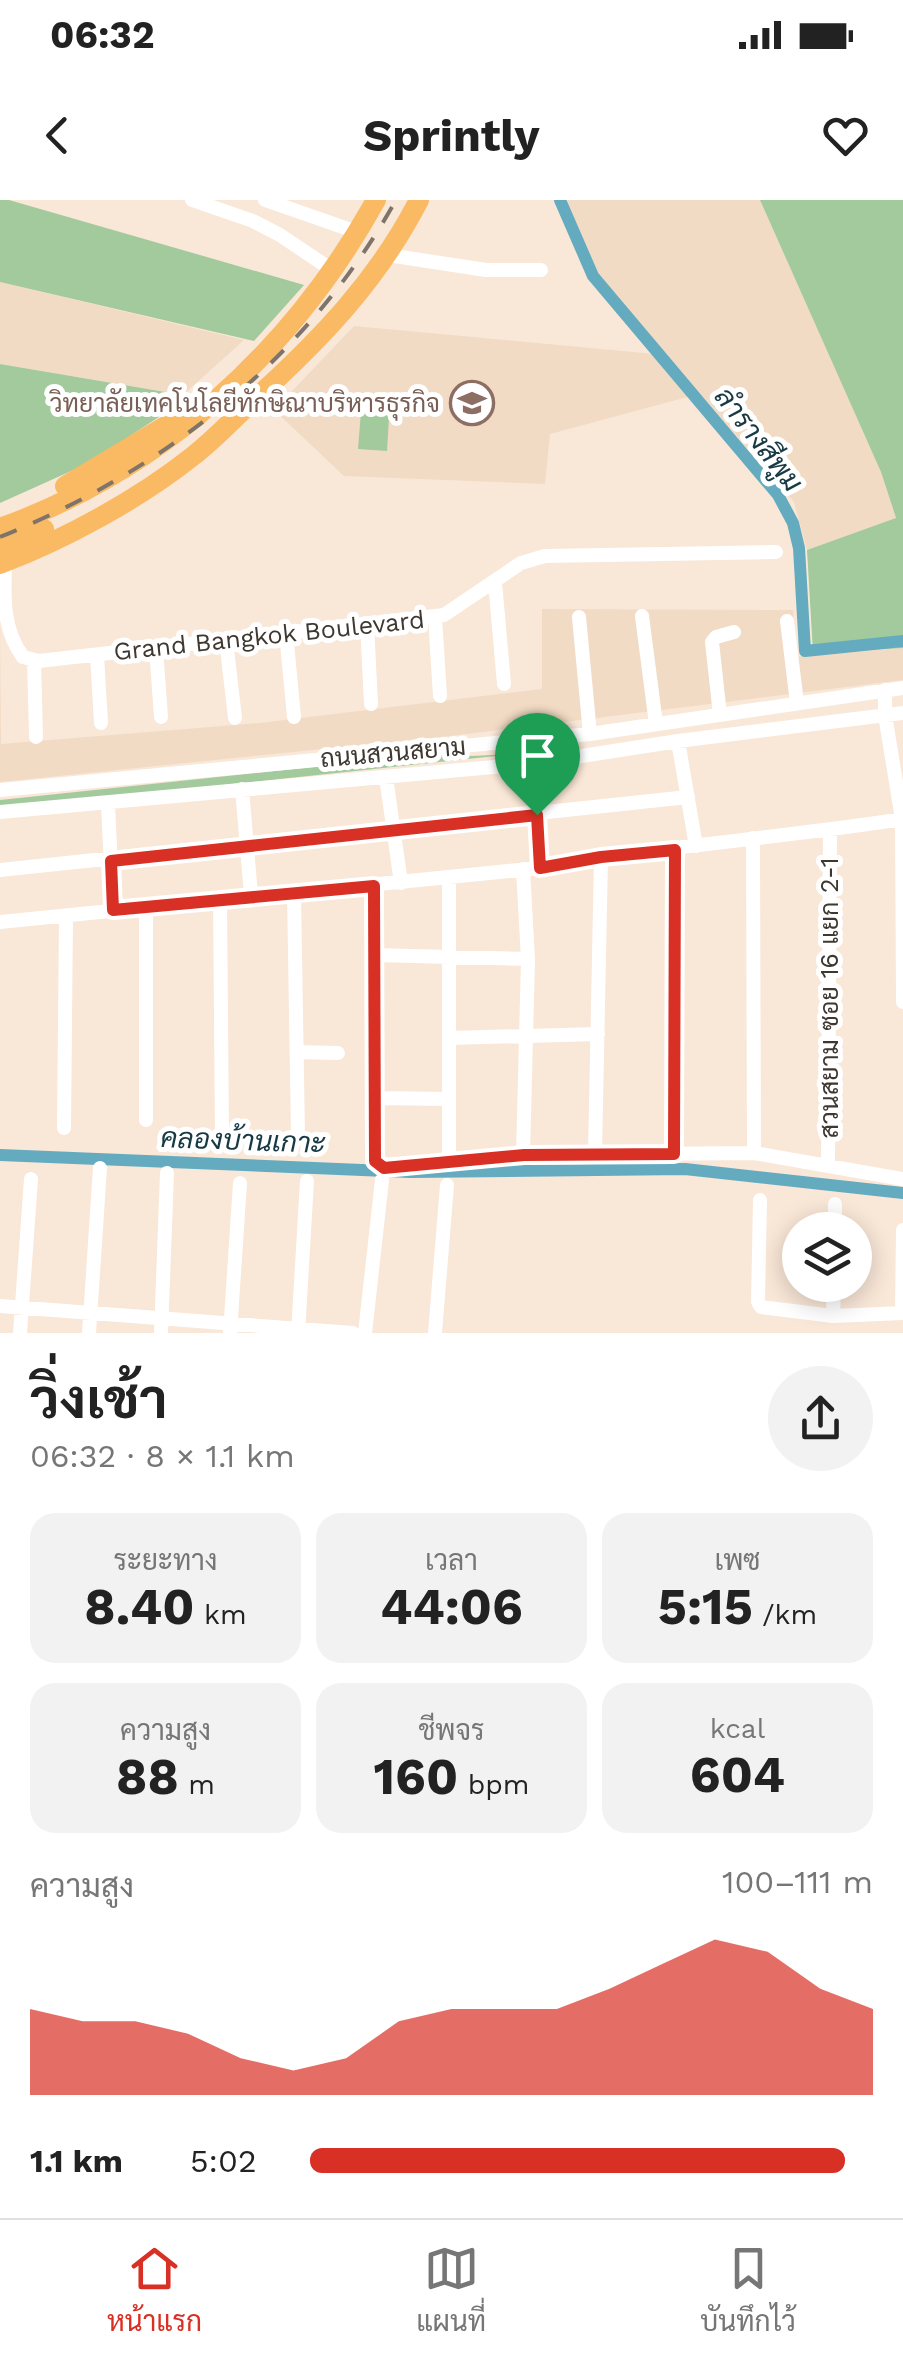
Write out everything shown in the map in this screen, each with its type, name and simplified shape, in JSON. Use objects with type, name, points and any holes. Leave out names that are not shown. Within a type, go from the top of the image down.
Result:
[{"type":"highway","points":[[2,569],[115,493],[169,450],[287,327],[332,270],[376,200]]},
{"type":"highway","points":[[2,569],[161,479],[224,431],[326,332],[388,255],[420,200]]},
{"type":"highway","points":[[0,515],[83,476],[231,387]]},
{"type":"highway","points":[[0,528],[169,450],[251,402]]},
{"type":"street","points":[[192,200],[264,226],[332,270]]},
{"type":"street","points":[[265,200],[357,232]]},
{"type":"street","points":[[388,255],[486,270],[541,270]]},
{"type":"street","name":"Grand Bangkok Boulevard","points":[[34,660],[435,616],[457,608],[521,563],[545,556],[776,552]]},
{"type":"street","points":[[2,569],[3,619],[23,657],[34,660],[36,737]]},
{"type":"street","points":[[494,582],[504,684]]},
{"type":"street","points":[[435,616],[440,696]]},
{"type":"street","points":[[642,616],[656,724]]},
{"type":"street","points":[[578,617],[590,734]]},
{"type":"street","points":[[787,621],[796,703]]},
{"type":"street","points":[[367,624],[371,704]]},
{"type":"street","points":[[720,714],[712,642],[734,632]]},
{"type":"street","points":[[286,634],[294,717]]},
{"type":"street","points":[[226,640],[235,718]]},
{"type":"street","points":[[156,648],[162,717]]},
{"type":"street","points":[[97,655],[101,723]]},
{"type":"street","name":"ถนนสวนสยาม","points":[[0,790],[590,734],[903,688]]},
{"type":"street","points":[[884,690],[903,819],[903,1002]]},
{"type":"street","name":"ถนนสวนสยาม","points":[[0,812],[536,763],[903,713]]},
{"type":"street","points":[[534,739],[540,868]]},
{"type":"street","points":[[678,741],[696,846]]},
{"type":"street","points":[[386,778],[401,882]]},
{"type":"street","points":[[242,789],[252,895]]},
{"type":"street","points":[[0,870],[688,797]]},
{"type":"street","points":[[108,804],[113,910]]},
{"type":"street","points":[[0,922],[540,868],[903,819]]},
{"type":"street","name":"สวนสยาม ซอย 16 แยก 2-1","points":[[828,1166],[830,831]]},
{"type":"street","points":[[753,838],[754,1153]]},
{"type":"street","points":[[674,1154],[675,850]]},
{"type":"street","points":[[595,1153],[601,857]]},
{"type":"street","points":[[523,869],[528,959],[524,1155]]},
{"type":"street","points":[[449,878],[449,1162]]},
{"type":"street","points":[[374,886],[375,1161],[384,1168],[524,1155],[754,1153],[903,1179]]},
{"type":"street","points":[[294,893],[298,1135]]},
{"type":"street","points":[[220,900],[222,1137]]},
{"type":"street","points":[[146,906],[146,1120]]},
{"type":"street","points":[[64,1128],[66,916]]},
{"type":"street","points":[[374,955],[528,959]]},
{"type":"street","points":[[449,1038],[598,1034]]},
{"type":"street","points":[[297,1052],[338,1053]]},
{"type":"street","points":[[376,1098],[449,1099]]},
{"type":"street","points":[[89,1333],[100,1168]]},
{"type":"street","points":[[161,1325],[167,1172]]},
{"type":"street","points":[[20,1333],[31,1179]]},
{"type":"street","points":[[366,1333],[382,1180]]},
{"type":"street","points":[[298,1331],[307,1181]]},
{"type":"street","points":[[230,1327],[240,1183]]},
{"type":"street","points":[[434,1333],[446,1184]]},
{"type":"street","points":[[760,1200],[761,1307],[833,1316],[902,1313],[903,1230]]},
{"type":"street","points":[[836,1204],[836,1212]]},
{"type":"street","points":[[833,1302],[833,1316]]},
{"type":"street","points":[[0,1306],[90,1311],[161,1325],[353,1333]]},
{"type":"shaded area","points":[[567,200],[760,200],[881,472],[896,519],[807,550],[794,502],[596,273]]},
{"type":"shaded area","points":[[0,282],[244,340],[183,395],[0,364]]},
{"type":"shaded area","name":"วิทยาลัยเทคโนโลยีทักษิณาบริหารธุรกิจ","points":[[354,326],[654,354],[691,396],[550,434],[545,484],[344,476],[274,410]]},
{"type":"shaded area","points":[[542,609],[793,610],[796,657],[903,648],[903,680],[459,735],[0,782],[0,626],[1,744],[260,723],[542,689]]},
{"type":"green space","points":[[0,200],[304,285],[254,341],[0,282]]},
{"type":"green space","points":[[760,200],[903,200],[903,648],[813,653],[807,550],[896,518],[881,472]]},
{"type":"green space","points":[[0,364],[183,395],[174,407],[89,463],[0,503]]},
{"type":"green space","points":[[362,399],[390,401],[387,451],[358,449]]},
{"type":"green space","points":[[456,752],[471,756],[514,754],[0,809],[0,800]]},
{"type":"waterway","name":"ลำรางสีพูม","points":[[560,200],[593,276],[778,495],[793,523],[799,548],[805,651],[903,641]]},
{"type":"waterway","name":"คลองบ้านเกาะ","points":[[0,1155],[410,1172],[685,1169],[903,1193]]},
{"type":"railway","points":[[0,537],[119,478],[175,443],[227,403],[320,310],[396,200]]},
{"type":"place","name":"วิทยาลัยเทคโนโลยีทักษิณาบริหารธุรกิจ","points":[[472,403]]},
{"type":"route","points":[[537,815],[540,868],[675,850],[674,1154],[524,1155],[384,1168],[375,1161],[374,886],[113,910],[111,861],[537,815]]}]
